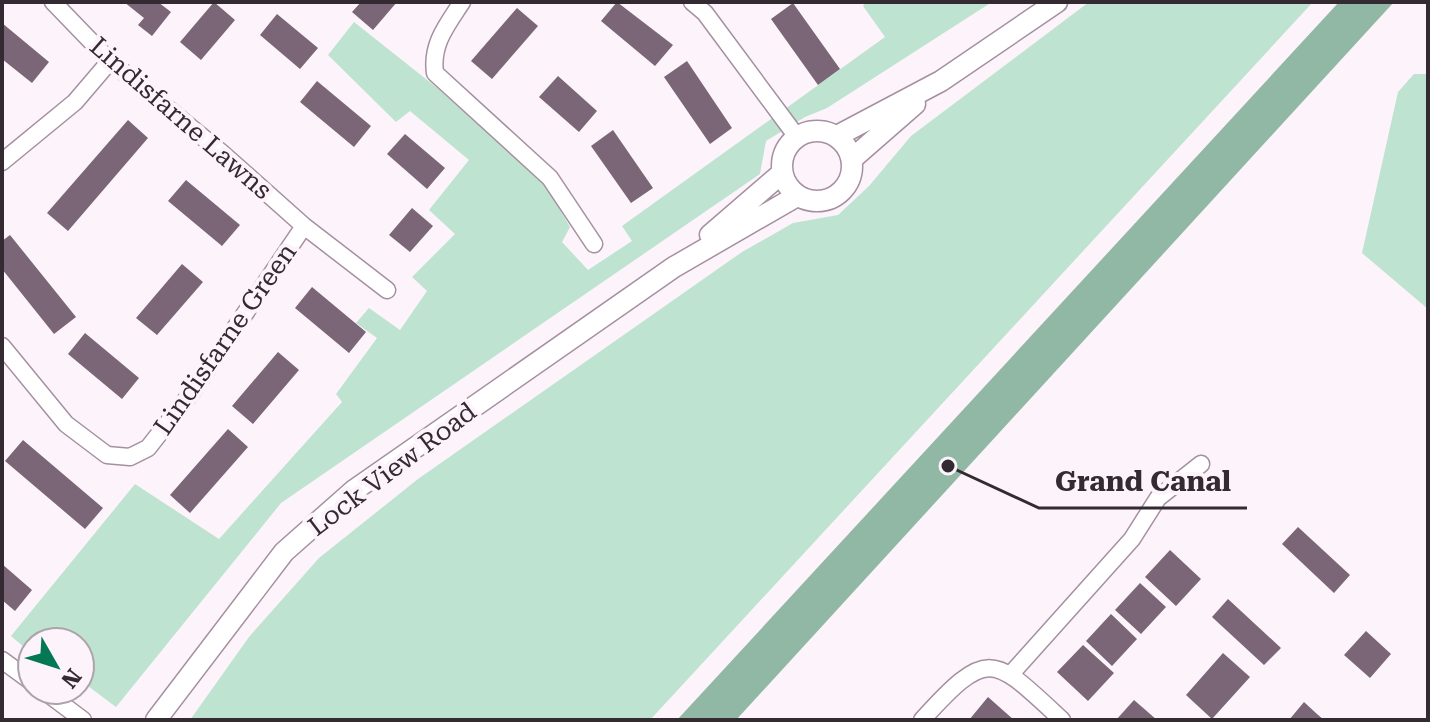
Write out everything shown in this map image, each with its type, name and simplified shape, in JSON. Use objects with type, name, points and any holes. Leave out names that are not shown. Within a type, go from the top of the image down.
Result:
[{"type":"street","name":"Lindisfarne Lawns","points":[[53,2],[110,61],[222,153],[304,226],[387,290]]},
{"type":"street","points":[[462,2],[440,37],[433,56],[435,73],[550,178],[594,244]]},
{"type":"street","points":[[704,6],[797,137],[817,131],[837,136],[941,81],[1057,2]]},
{"type":"street","points":[[2,162],[75,102],[110,61]]},
{"type":"street","points":[[852,159],[941,81]]},
{"type":"street","points":[[782,173],[797,196],[808,201],[832,199],[849,182],[852,159],[837,136]]},
{"type":"street","name":"Lock View Road","points":[[674,267],[782,173],[784,153],[797,137]]},
{"type":"street","name":"Lock View Road","points":[[156,720],[284,552],[353,491],[674,267],[797,196]]},
{"type":"street","name":"Lindisfarne Green","points":[[2,346],[66,424],[107,455],[130,457],[148,448],[192,392],[304,226]]},
{"type":"street","points":[[1011,674],[1132,539],[1158,498],[1201,464]]},
{"type":"street","points":[[922,720],[967,674],[982,667],[994,666],[1011,674],[1062,720]]},
{"type":"street","points":[[64,706],[83,720]]},
{"type":"shaded area","points":[[866,2],[992,2],[827,108],[805,117],[766,141],[760,174],[281,503],[116,707],[96,692],[96,626],[19,626],[135,484],[219,539],[342,402],[336,394],[377,338],[356,323],[369,308],[400,330],[427,291],[412,277],[455,234],[429,210],[469,160],[410,111],[396,122],[328,55],[354,22],[436,87],[543,181],[570,227],[562,242],[588,270],[632,241],[622,226],[885,37],[863,6]]},
{"type":"shaded area","points":[[1089,2],[1313,2],[650,720],[190,720],[249,637],[319,558],[418,479],[742,252],[793,223],[838,215],[869,186],[911,136]]},
{"type":"shaded area","points":[[1339,2],[1394,2],[736,720],[677,720]]},
{"type":"shaded area","points":[[1414,74],[1428,74],[1428,309],[1362,253],[1398,92]]},
{"type":"building","points":[[124,2],[158,2],[171,12],[152,36],[138,25],[144,18]]},
{"type":"building","points":[[214,2],[235,20],[201,60],[180,42]]},
{"type":"building","points":[[361,2],[397,2],[373,30],[352,12]]},
{"type":"building","points":[[617,2],[673,45],[655,66],[601,21]]},
{"type":"building","points":[[793,3],[840,69],[818,85],[771,19]]},
{"type":"building","points":[[517,8],[538,26],[492,79],[471,61]]},
{"type":"building","points":[[277,14],[318,48],[300,69],[260,35]]},
{"type":"building","points":[[2,23],[49,62],[32,83],[2,59]]},
{"type":"building","points":[[687,61],[732,128],[710,144],[664,77]]},
{"type":"building","points":[[558,76],[597,111],[579,132],[539,97]]},
{"type":"building","points":[[317,81],[371,126],[354,147],[300,102]]},
{"type":"building","points":[[128,120],[148,138],[68,231],[47,213]]},
{"type":"building","points":[[613,130],[653,188],[631,203],[591,146]]},
{"type":"building","points":[[405,134],[445,168],[427,189],[387,154]]},
{"type":"building","points":[[186,180],[240,225],[222,246],[168,201]]},
{"type":"building","points":[[412,208],[433,226],[410,252],[389,235]]},
{"type":"building","points":[[10,235],[76,317],[54,334],[2,269],[2,241]]},
{"type":"building","points":[[182,264],[203,282],[157,335],[136,318]]},
{"type":"building","points":[[312,287],[366,332],[349,353],[295,308]]},
{"type":"building","points":[[85,333],[139,378],[122,399],[68,354]]},
{"type":"building","points":[[278,352],[299,370],[253,424],[232,406]]},
{"type":"building","points":[[228,429],[248,447],[190,513],[170,495]]},
{"type":"building","points":[[23,440],[103,508],[85,529],[5,461]]},
{"type":"building","points":[[1298,527],[1350,575],[1334,593],[1282,544]]},
{"type":"building","points":[[1170,550],[1201,579],[1176,606],[1145,577]]},
{"type":"building","points":[[2,564],[32,590],[15,611],[2,600]]},
{"type":"building","points":[[1140,583],[1166,607],[1141,634],[1115,610]]},
{"type":"building","points":[[1228,599],[1281,648],[1264,665],[1212,617]]},
{"type":"building","points":[[1111,614],[1137,639],[1112,666],[1086,641]]},
{"type":"building","points":[[1366,631],[1391,654],[1370,678],[1344,655]]},
{"type":"building","points":[[1083,645],[1114,673],[1088,701],[1057,672]]},
{"type":"building","points":[[1223,653],[1250,677],[1212,719],[1186,695]]},
{"type":"building","points":[[988,697],[1014,720],[969,720]]},
{"type":"building","points":[[1134,700],[1149,713],[1157,720],[1116,720]]},
{"type":"building","points":[[1304,702],[1317,714],[1324,720],[1289,720]]},
{"type":"place","name":"Grand Canal","points":[[948,466]]}]
